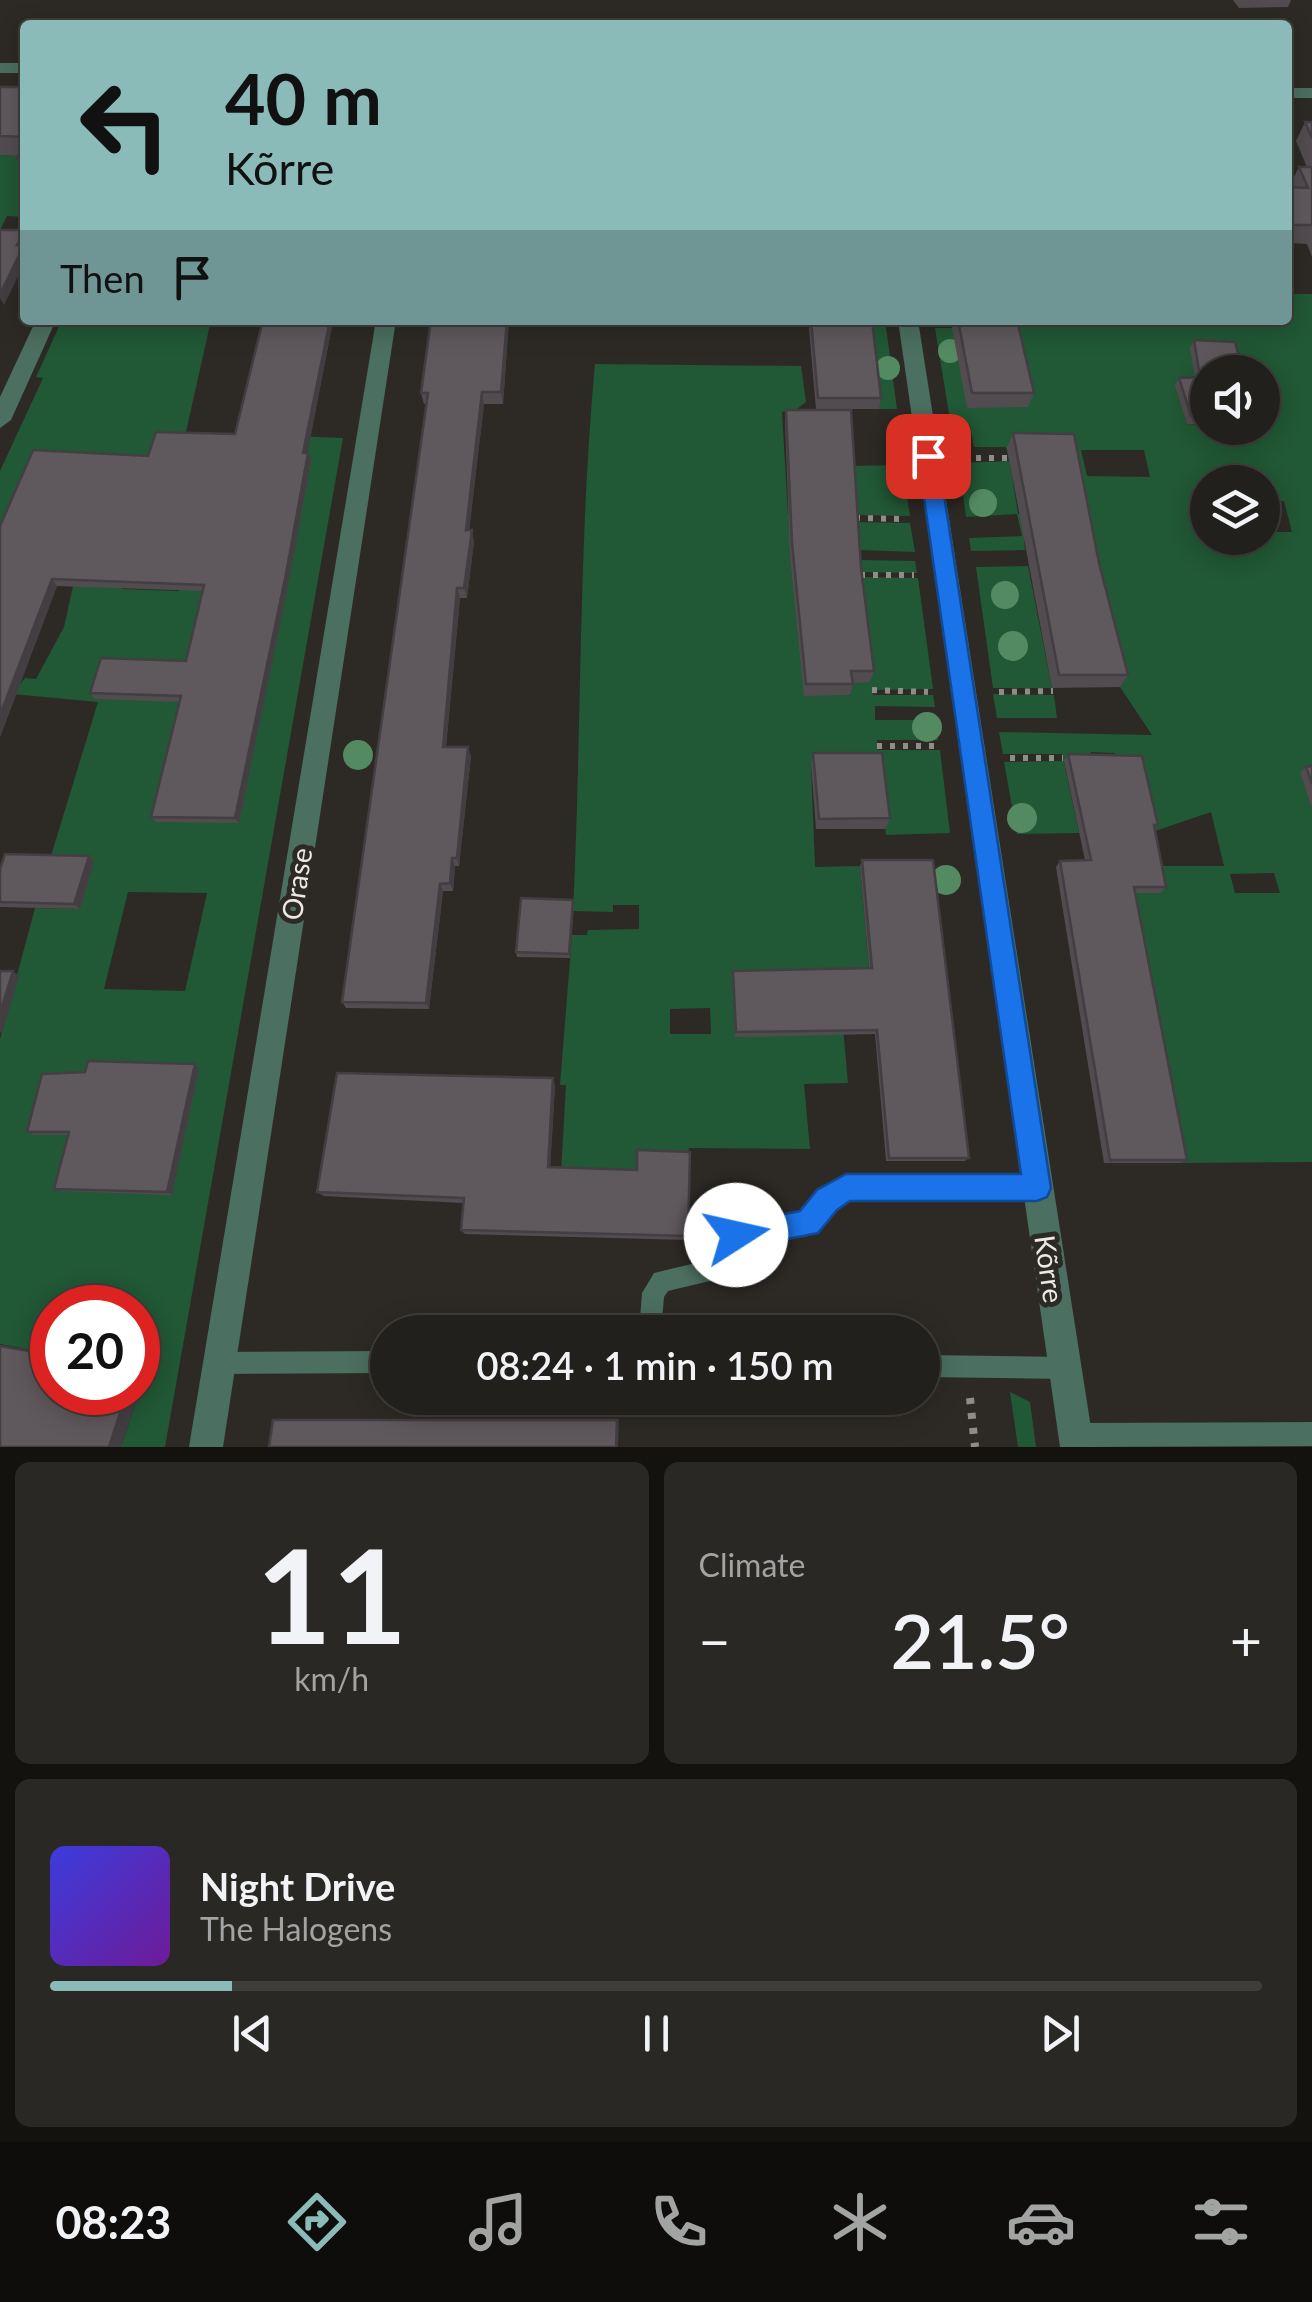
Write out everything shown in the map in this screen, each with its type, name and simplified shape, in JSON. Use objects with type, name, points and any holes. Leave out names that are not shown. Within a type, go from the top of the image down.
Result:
[{"type":"street","points":[[0,420],[44,325]]},
{"type":"street","name":"Orase","points":[[206,1447],[385,325]]},
{"type":"street","name":"Kõrre","points":[[909,325],[1076,1441]]},
{"type":"lane","points":[[651,1315],[653,1293],[662,1280],[706,1272],[736,1235],[808,1224],[827,1200],[846,1188],[1037,1188]]},
{"type":"lane","points":[[220,1363],[370,1362]]},
{"type":"lane","points":[[940,1366],[1063,1368]]},
{"type":"lane","points":[[1076,1441],[1312,1434]]},
{"type":"path","points":[[952,458],[1009,458]]},
{"type":"path","points":[[855,518],[915,519]]},
{"type":"path","points":[[860,574],[924,575]]},
{"type":"path","points":[[872,690],[939,692]]},
{"type":"path","points":[[988,692],[1053,691]]},
{"type":"path","points":[[876,746],[946,746]]},
{"type":"path","points":[[998,758],[1064,758]]},
{"type":"path","points":[[966,1367],[975,1447]]},
{"type":"green space","points":[[0,155],[20,156],[20,217],[7,216],[0,230]]},
{"type":"green space","points":[[1292,294],[1312,294],[1312,772],[1301,773],[1312,809],[1312,1162],[1180,1163],[1128,893],[1155,866],[1224,866],[1211,812],[1152,832],[1114,753],[1091,752],[1092,762],[1064,762],[1079,833],[1017,834],[1004,762],[1063,761],[1062,754],[1003,754],[999,732],[1152,735],[1120,687],[1095,577],[1078,539],[1024,540],[1025,550],[971,551],[969,538],[1022,536],[1017,514],[966,517],[959,463],[1009,461],[1006,447],[974,447],[970,425],[951,426],[935,328],[1292,325]],"holes":[[[1081,450],[1144,450],[1150,477],[1087,476]],[[1010,462],[1080,515],[1018,514]],[[1274,873],[1280,893],[1235,893],[1230,874]]]},
{"type":"green space","points":[[60,325],[210,325],[186,432],[343,438],[165,1447],[121,1447],[132,1415],[160,1415],[160,1285],[30,1285],[30,1350],[0,1344],[0,1039],[35,908],[80,909],[50,859],[98,702],[12,694],[25,678],[36,679],[64,627],[75,577],[0,556],[0,471],[43,378],[36,377]],"holes":[[[131,559],[187,561],[179,591],[122,589]],[[128,892],[207,893],[185,991],[104,989]]]},
{"type":"green space","points":[[864,326],[886,327],[897,409],[879,409]]},
{"type":"green space","points":[[595,364],[801,366],[806,402],[782,412],[788,514],[851,466],[902,465],[910,516],[855,515],[855,522],[910,523],[915,552],[859,550],[859,560],[915,561],[917,573],[861,572],[861,577],[918,578],[933,689],[872,690],[873,695],[933,695],[935,707],[875,706],[875,720],[935,720],[938,740],[877,740],[878,750],[940,750],[950,833],[886,835],[878,764],[811,764],[815,867],[860,866],[872,1003],[841,1005],[848,1083],[804,1084],[810,1149],[689,1148],[688,1157],[637,1175],[561,1173],[566,1085],[560,1085],[572,935],[587,935],[588,930],[639,929],[639,905],[613,905],[613,912],[573,911]],"holes":[[[710,1008],[711,1034],[670,1034],[670,1009]]]},
{"type":"green space","points":[[1028,566],[1052,688],[993,688],[976,567]]},
{"type":"green space","points":[[993,694],[1054,695],[1057,718],[997,718]]},
{"type":"green space","points":[[1010,1392],[1030,1402],[1036,1447],[1018,1447]]},
{"type":"building","points":[[0,87],[20,87],[20,137],[0,136]]},
{"type":"building","points":[[1299,167],[1312,167],[1312,225],[1292,225],[1292,187],[1308,188]]},
{"type":"building","points":[[0,230],[20,230],[20,253],[0,294]]},
{"type":"building","points":[[262,325],[329,325],[303,453],[308,453],[286,574],[235,818],[151,817],[181,696],[90,693],[101,658],[186,661],[204,585],[52,579],[0,715],[0,526],[33,450],[148,456],[156,432],[235,434]]},
{"type":"building","points":[[430,325],[507,325],[501,392],[482,392],[466,530],[472,530],[464,588],[457,588],[443,747],[468,747],[457,858],[452,858],[450,883],[440,884],[426,1003],[342,1002],[428,393],[421,393]]},
{"type":"building","points":[[811,325],[873,325],[881,398],[818,398]]},
{"type":"building","points":[[959,325],[1018,325],[1034,393],[972,393]]},
{"type":"building","points":[[1194,340],[1235,342],[1238,355],[1196,355]]},
{"type":"building","points":[[1190,377],[1190,413],[1179,378]]},
{"type":"building","points":[[786,410],[851,410],[861,568],[874,671],[851,671],[853,684],[806,684],[792,543]]},
{"type":"building","points":[[1013,433],[1074,434],[1099,563],[1128,675],[1059,675]]},
{"type":"building","points":[[813,753],[882,753],[890,818],[819,819]]},
{"type":"building","points":[[1068,754],[1142,756],[1158,825],[1154,825],[1166,887],[1134,887],[1187,1160],[1110,1160],[1060,861],[1091,860]]},
{"type":"building","points":[[5,854],[89,856],[74,904],[0,902],[0,869]]},
{"type":"building","points":[[862,860],[933,860],[969,1158],[889,1158],[877,1030],[736,1032],[733,971],[872,968]]},
{"type":"building","points":[[521,898],[573,900],[569,954],[516,952]]},
{"type":"building","points":[[0,971],[13,971],[0,1013]]},
{"type":"building","points":[[88,1061],[195,1064],[167,1192],[54,1189],[69,1132],[27,1132],[42,1074],[85,1072]]},
{"type":"building","points":[[337,1073],[553,1078],[548,1167],[637,1170],[637,1150],[690,1152],[688,1236],[461,1230],[464,1198],[317,1192]]},
{"type":"building","points":[[0,1346],[30,1351],[30,1415],[119,1415],[109,1447],[0,1447]]},
{"type":"building","points":[[273,1420],[617,1420],[616,1447],[269,1447]]},
{"type":"route","points":[[736,1235],[808,1224],[827,1200],[846,1188],[1037,1188],[928,456]]}]
